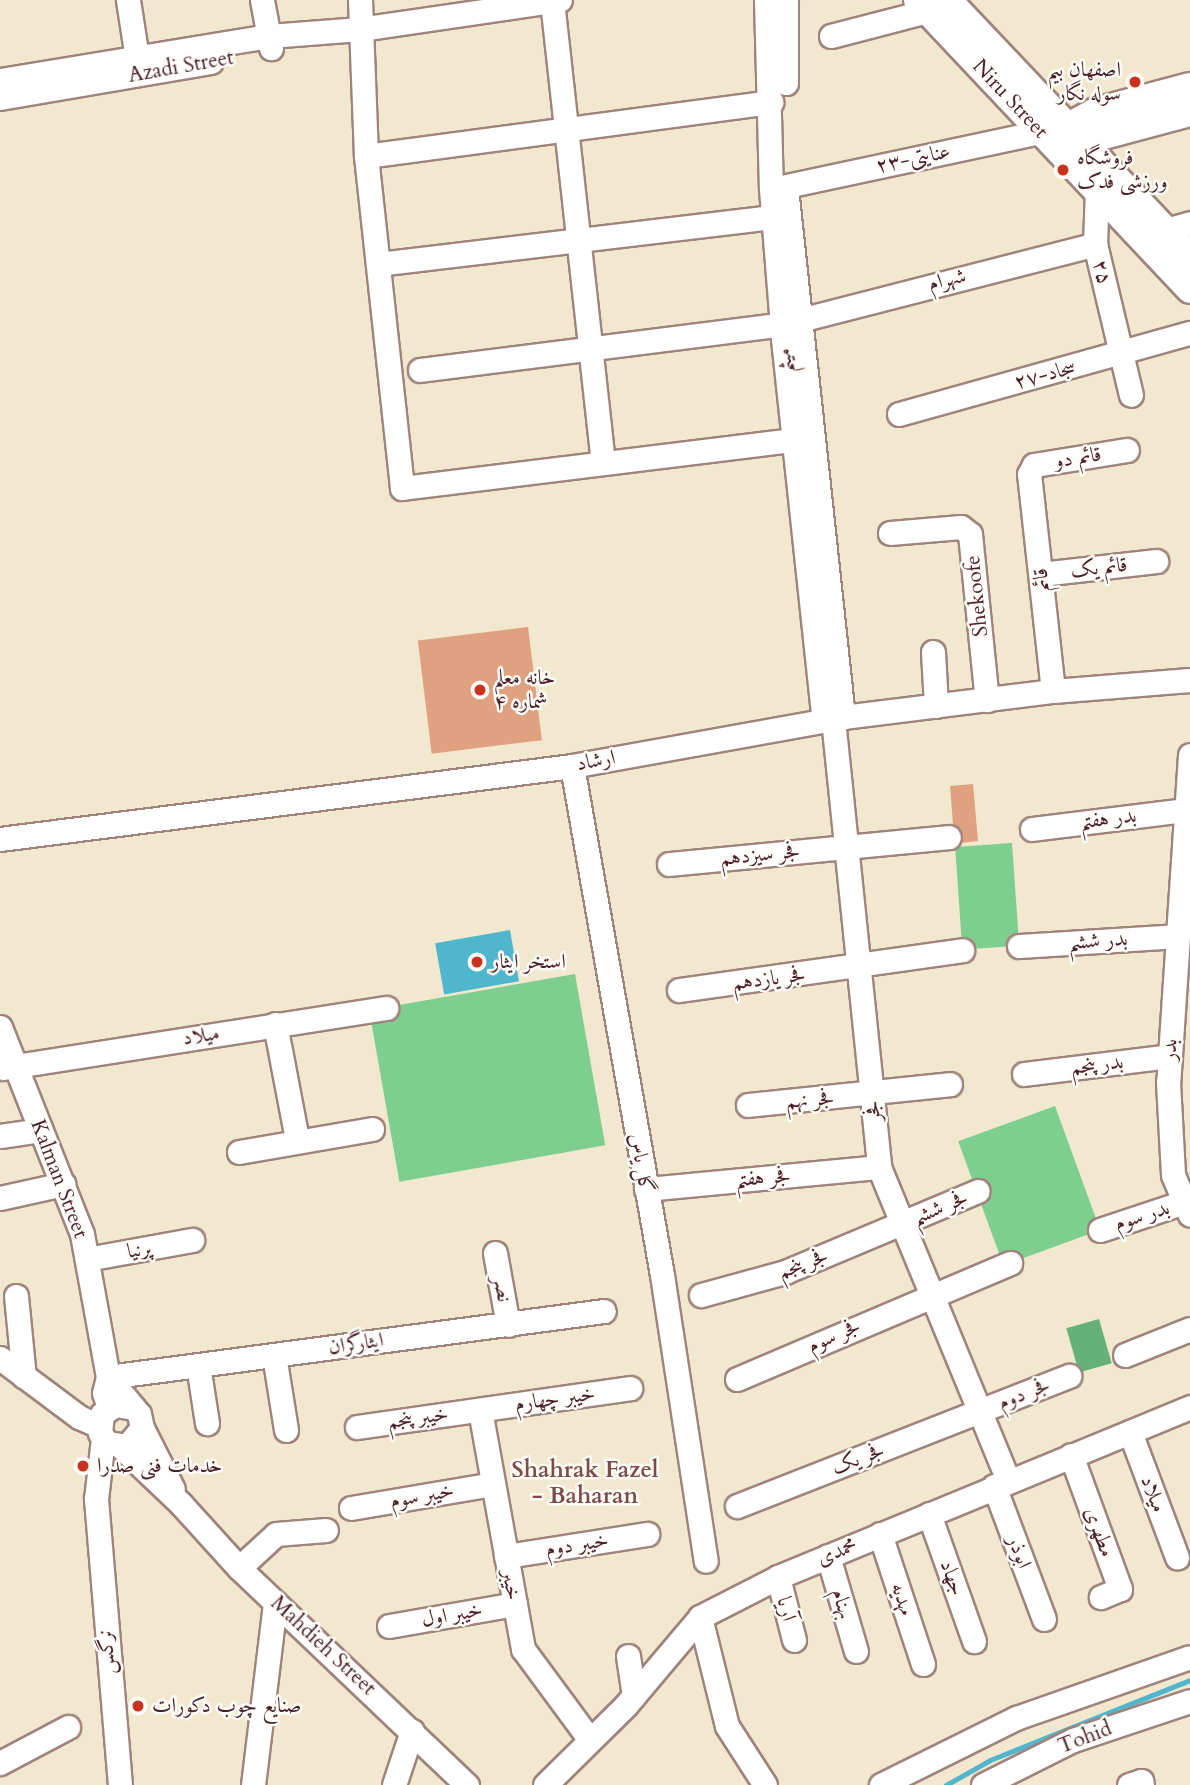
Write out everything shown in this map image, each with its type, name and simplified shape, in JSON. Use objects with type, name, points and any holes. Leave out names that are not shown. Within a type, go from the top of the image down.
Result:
[{"type":"main road","name":"Niru Street","points":[[941,3],[1054,130],[1106,183],[1190,289]]},
{"type":"main road","points":[[1054,130],[1098,124],[1190,87]]},
{"type":"main road","points":[[1098,124],[1129,128],[1190,112]]},
{"type":"main road","points":[[1106,183],[1129,128]]},
{"type":"main road","name":"Niru Street","points":[[1106,183],[1178,227],[1190,257]]},
{"type":"street","points":[[128,0],[138,66]]},
{"type":"street","points":[[262,0],[270,43]]},
{"type":"street","points":[[360,0],[366,156],[402,488],[794,440]]},
{"type":"street","name":"میثم","points":[[766,0],[773,217],[791,322],[834,719]]},
{"type":"street","name":"میثم","points":[[786,0],[786,186],[794,440],[831,695]]},
{"type":"street","points":[[556,1],[603,462]]},
{"type":"street","name":"Azadi Street","points":[[0,98],[138,66],[360,29],[556,1]]},
{"type":"street","points":[[831,36],[941,3]]},
{"type":"street","name":"Azadi Street","points":[[0,80],[138,66]]},
{"type":"street","points":[[366,156],[771,102]]},
{"type":"street","name":"۲۳-عنایتی","points":[[786,186],[1054,130]]},
{"type":"street","name":"۲۵","points":[[1106,183],[1095,244],[1130,395]]},
{"type":"street","points":[[378,264],[580,243],[773,217]]},
{"type":"street","name":"شهرام","points":[[420,370],[791,322],[1095,244]]},
{"type":"street","name":"۲۷-سجاد","points":[[899,414],[1190,333]]},
{"type":"street","name":"قائم دو","points":[[1031,469],[1034,465],[1127,450]]},
{"type":"street","name":"قائم","points":[[1031,469],[1052,691]]},
{"type":"street","name":"Shekoofe","points":[[890,533],[961,527],[970,534],[987,700]]},
{"type":"street","name":"قائم یک","points":[[1041,574],[1156,561]]},
{"type":"street","points":[[933,652],[936,706]]},
{"type":"street","name":"ارشاد","points":[[0,839],[572,765],[834,719],[1052,691],[1190,680]]},
{"type":"street","name":"فجر","points":[[834,719],[850,847],[879,1167],[979,1413],[1001,1483]]},
{"type":"street","name":"بدر","points":[[1188,1206],[1173,1175],[1170,1056],[1182,924],[1185,810],[1190,755]]},
{"type":"street","name":"گل یاس","points":[[572,765],[646,1189],[706,1561]]},
{"type":"street","name":"بدر هفتم","points":[[1032,829],[1185,810]]},
{"type":"street","name":"فجر سیزدهم","points":[[669,864],[949,836]]},
{"type":"street","name":"بدر ششم","points":[[1019,946],[1182,924]]},
{"type":"street","name":"فجر یازدهم","points":[[679,990],[859,967],[962,950]]},
{"type":"street","name":"میلاد","points":[[7,1067],[386,1007]]},
{"type":"street","points":[[275,1024],[298,1139]]},
{"type":"street","name":"Kalman Street","points":[[0,1027],[7,1067],[41,1130],[63,1184],[87,1259],[108,1377],[104,1393],[108,1430]]},
{"type":"street","name":"بدر پنجم","points":[[1024,1074],[1170,1056]]},
{"type":"street","name":"فجر نهم","points":[[748,1105],[950,1084]]},
{"type":"street","points":[[239,1152],[298,1139],[372,1129]]},
{"type":"street","points":[[0,1136],[41,1130]]},
{"type":"street","name":"فجر هفتم","points":[[646,1189],[879,1167]]},
{"type":"street","points":[[0,1198],[63,1184]]},
{"type":"street","name":"فجر ششم","points":[[903,1224],[978,1192]]},
{"type":"street","name":"بدر سوم","points":[[1100,1230],[1188,1206]]},
{"type":"street","name":"فجر پنجم","points":[[701,1295],[785,1272],[903,1224]]},
{"type":"street","name":"پرنیا","points":[[87,1259],[192,1240]]},
{"type":"street","name":"نصر","points":[[495,1253],[508,1325]]},
{"type":"street","name":"فجر سوم","points":[[737,1379],[931,1293],[1010,1263]]},
{"type":"street","points":[[16,1296],[24,1377]]},
{"type":"street","name":"ایثارگران","points":[[108,1377],[604,1311]]},
{"type":"street","points":[[1125,1355],[1190,1329]]},
{"type":"street","points":[[274,1355],[286,1430]]},
{"type":"street","name":"Mahdieh Street","points":[[0,1357],[60,1402],[108,1430],[239,1568],[467,1785]]},
{"type":"street","points":[[198,1365],[207,1423]]},
{"type":"street","name":"فجر دوم","points":[[979,1413],[1069,1376]]},
{"type":"street","name":"Kalman Street","points":[[108,1377],[138,1418]]},
{"type":"street","name":"خیبر چهارم","points":[[480,1410],[629,1388]]},
{"type":"street","points":[[121,1404],[138,1418],[132,1444],[108,1430],[121,1404]]},
{"type":"street","name":"خیبر پنجم","points":[[357,1427],[480,1410]]},
{"type":"street","name":"خیبر","points":[[480,1410],[523,1648],[590,1740]]},
{"type":"street","name":"فجر یک","points":[[737,1506],[979,1413]]},
{"type":"street","name":"محمدی","points":[[545,1785],[634,1696],[700,1617],[778,1577],[1001,1483],[1130,1432],[1188,1415]]},
{"type":"street","name":"Mahdieh Street","points":[[138,1418],[181,1504]]},
{"type":"street","name":"نرگس","points":[[108,1430],[96,1499],[100,1518],[107,1667],[120,1785]]},
{"type":"street","name":"میلاد","points":[[1130,1432],[1177,1557]]},
{"type":"street","name":"مطهری","points":[[1071,1455],[1121,1589],[1101,1597]]},
{"type":"street","name":"ابوذر","points":[[1001,1483],[1044,1619]]},
{"type":"street","name":"خیبر سوم","points":[[351,1508],[493,1484]]},
{"type":"street","name":"جهاد","points":[[929,1514],[974,1641]]},
{"type":"street","points":[[239,1568],[276,1534],[326,1530]]},
{"type":"street","name":"خیبر دوم","points":[[506,1556],[647,1534]]},
{"type":"street","name":"مهدیه","points":[[880,1534],[923,1664]]},
{"type":"street","name":"بهنام","points":[[828,1556],[856,1651]]},
{"type":"street","name":"آریا","points":[[778,1577],[794,1640]]},
{"type":"street","points":[[253,1785],[275,1602]]},
{"type":"street","name":"خیبر اول","points":[[389,1626],[515,1604]]},
{"type":"street","points":[[700,1617],[727,1726],[765,1785]]},
{"type":"street","points":[[628,1656],[634,1696]]},
{"type":"street","points":[[881,1785],[1016,1718],[1190,1657]]},
{"type":"street","name":"Tohid","points":[[983,1785],[1073,1740],[1190,1701]]},
{"type":"street","points":[[0,1763],[68,1727]]},
{"type":"street","points":[[394,1785],[412,1731]]},
{"type":"street","points":[[1129,1785],[1141,1781],[1142,1785]]},
{"type":"green space","points":[[1012,843],[1019,946],[962,950],[955,847]]},
{"type":"green space","points":[[575,974],[605,1145],[399,1182],[369,1010]]},
{"type":"green space","points":[[1055,1106],[1100,1230],[1003,1265],[958,1141]]},
{"type":"green space","points":[[1099,1319],[1112,1363],[1079,1373],[1066,1328]]},
{"type":"water","name":"استخر ایثار","points":[[510,930],[519,981],[444,994],[435,943]]},
{"type":"building","name":"خانه معلم شماره ۴","points":[[528,627],[542,740],[432,754],[418,641]]},
{"type":"building","points":[[973,784],[978,841],[961,843],[961,829],[953,824],[950,786]]},
{"type":"waterway","points":[[946,1785],[990,1760],[1190,1680]]},
{"type":"place","name":"اصفهان بیم سوله نگار","points":[[1135,82]]},
{"type":"place","name":"فروشگاه ورزشی فدک","points":[[1063,170]]},
{"type":"place","name":"خانه معلم شماره ۴","points":[[480,690]]},
{"type":"place","name":"استخر ایثار","points":[[477,962]]},
{"type":"place","name":"خدمات فنی صدرا","points":[[83,1466]]},
{"type":"place","name":"صنایع چوب دکورات","points":[[138,1706]]},
{"type":"district","name":"Shahrak Fazel - Baharan","points":[[585,1483]]}]
